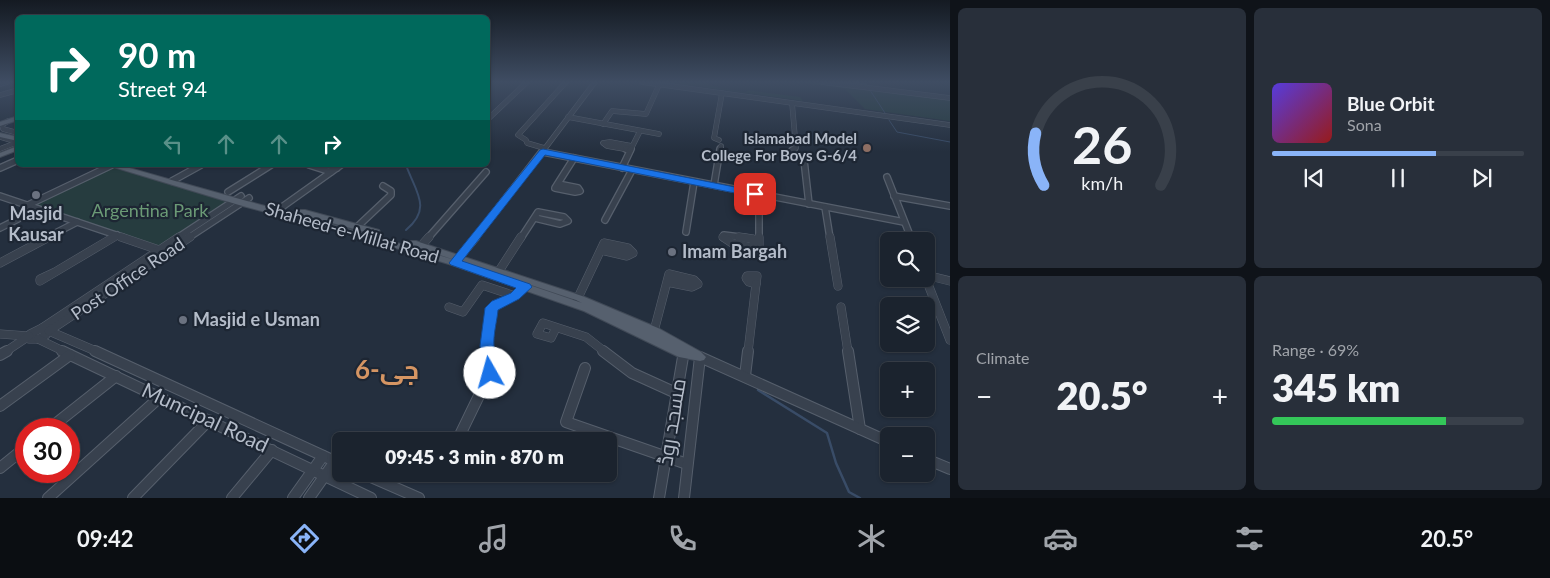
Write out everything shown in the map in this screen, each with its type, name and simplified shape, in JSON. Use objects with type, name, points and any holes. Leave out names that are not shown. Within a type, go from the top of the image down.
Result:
[{"type":"main road","points":[[0,119],[15,114]]},
{"type":"main road","points":[[0,124],[15,119]]},
{"type":"main road","points":[[0,135],[15,138]]},
{"type":"main road","points":[[0,154],[15,149]]},
{"type":"main road","name":"Shaheed-e-Millat Road","points":[[115,167],[228,192],[241,200],[282,207],[499,271],[654,331],[684,350]]},
{"type":"main road","name":"Shaheed-e-Millat Road","points":[[132,167],[241,200],[421,246],[526,287],[576,301],[700,357]]},
{"type":"street","points":[[490,117],[503,105]]},
{"type":"street","points":[[545,105],[518,135],[526,140],[527,143],[543,150],[632,170],[904,222]]},
{"type":"street","points":[[458,260],[577,105]]},
{"type":"street","points":[[603,124],[609,113],[646,114],[649,105]]},
{"type":"street","points":[[714,186],[720,143],[714,138],[720,105]]},
{"type":"street","points":[[790,152],[796,148],[792,105]]},
{"type":"street","points":[[818,105],[950,124]]},
{"type":"street","points":[[620,112],[618,109],[643,112]]},
{"type":"street","points":[[568,117],[659,134]]},
{"type":"street","points":[[8,121],[2,125],[3,129],[15,137]]},
{"type":"street","points":[[622,168],[640,131]]},
{"type":"street","points":[[0,149],[15,141]]},
{"type":"street","points":[[558,184],[574,158]]},
{"type":"street","points":[[804,160],[809,204]]},
{"type":"street","points":[[0,168],[15,161]]},
{"type":"street","points":[[28,205],[108,167]]},
{"type":"street","points":[[174,180],[197,167]]},
{"type":"street","points":[[228,192],[268,167]]},
{"type":"street","points":[[315,167],[331,172]]},
{"type":"street","points":[[282,207],[338,167]]},
{"type":"street","points":[[606,220],[632,170]]},
{"type":"street","points":[[421,246],[486,172]]},
{"type":"street","points":[[887,177],[908,232]]},
{"type":"street","points":[[686,232],[694,182]]},
{"type":"street","points":[[360,230],[391,195],[391,191],[384,186]]},
{"type":"street","points":[[724,235],[753,239],[754,248],[759,249],[759,194]]},
{"type":"street","points":[[0,196],[159,250]]},
{"type":"street","points":[[894,196],[950,206]]},
{"type":"street","name":"Post Office Road","points":[[45,329],[62,322],[241,200]]},
{"type":"street","points":[[825,207],[838,286]]},
{"type":"street","points":[[0,228],[38,209]]},
{"type":"street","points":[[499,271],[537,215]]},
{"type":"street","points":[[0,263],[77,222]]},
{"type":"street","name":"Post Office Road","points":[[45,329],[159,250],[203,225]]},
{"type":"street","points":[[52,275],[117,235]]},
{"type":"street","points":[[576,301],[601,250]]},
{"type":"street","points":[[654,331],[669,274],[694,280],[698,284]]},
{"type":"street","points":[[935,278],[950,281]]},
{"type":"street","points":[[745,376],[756,284]]},
{"type":"street","points":[[449,307],[463,312],[482,285],[515,296]]},
{"type":"street","points":[[461,432],[490,373],[491,363],[487,346],[491,308],[515,296],[526,287]]},
{"type":"street","points":[[930,287],[950,340]]},
{"type":"street","points":[[841,307],[860,429]]},
{"type":"street","points":[[60,336],[58,331],[62,322]]},
{"type":"street","points":[[556,328],[586,337],[632,373],[676,393]]},
{"type":"street","points":[[33,337],[32,332],[45,329],[332,459]]},
{"type":"street","points":[[0,334],[33,337]]},
{"type":"street","points":[[0,354],[33,337]]},
{"type":"street","name":"Muncipal Road","points":[[33,337],[372,498]]},
{"type":"street","name":"مسجد روڈ","points":[[659,498],[684,350]]},
{"type":"street","points":[[0,406],[70,355]]},
{"type":"street","name":"Shaheed-e-Millat Road","points":[[700,357],[880,438]]},
{"type":"street","name":"مسجد روڈ","points":[[684,498],[700,357]]},
{"type":"street","points":[[585,368],[566,422],[687,464]]},
{"type":"street","points":[[63,418],[116,376]]},
{"type":"street","points":[[48,498],[160,397]]},
{"type":"street","points":[[133,498],[209,420]]},
{"type":"street","points":[[232,498],[272,450]]},
{"type":"street","points":[[0,468],[15,456]]},
{"type":"street","points":[[293,498],[324,456]]},
{"type":"street","points":[[935,463],[950,469]]},
{"type":"street","points":[[309,498],[332,468]]},
{"type":"street","points":[[383,482],[420,498]]},
{"type":"green space","points":[[861,105],[950,105],[950,121],[865,109]]},
{"type":"green space","name":"Argentina Park","points":[[110,167],[230,201],[158,247],[32,205]]},
{"type":"waterway","points":[[880,105],[885,113]]},
{"type":"waterway","points":[[889,120],[897,132],[950,142]]},
{"type":"waterway","points":[[406,230],[419,214],[420,207],[420,199],[407,167]]},
{"type":"waterway","points":[[758,390],[827,433],[836,463],[849,492],[860,498]]},
{"type":"place","name":"Islamabad Model College For Boys G-6/4","points":[[867,148]]},
{"type":"place","name":"Masjid Kausar","points":[[36,195]]},
{"type":"place","name":"Imam Bargah","points":[[672,252]]},
{"type":"place","name":"Masjid e Usman","points":[[183,320]]},
{"type":"district","name":"جی-6","points":[[387,370]]},
{"type":"route","points":[[490,373],[491,363],[487,346],[491,308],[515,296],[526,287],[455,263],[543,152],[755,194]]}]
